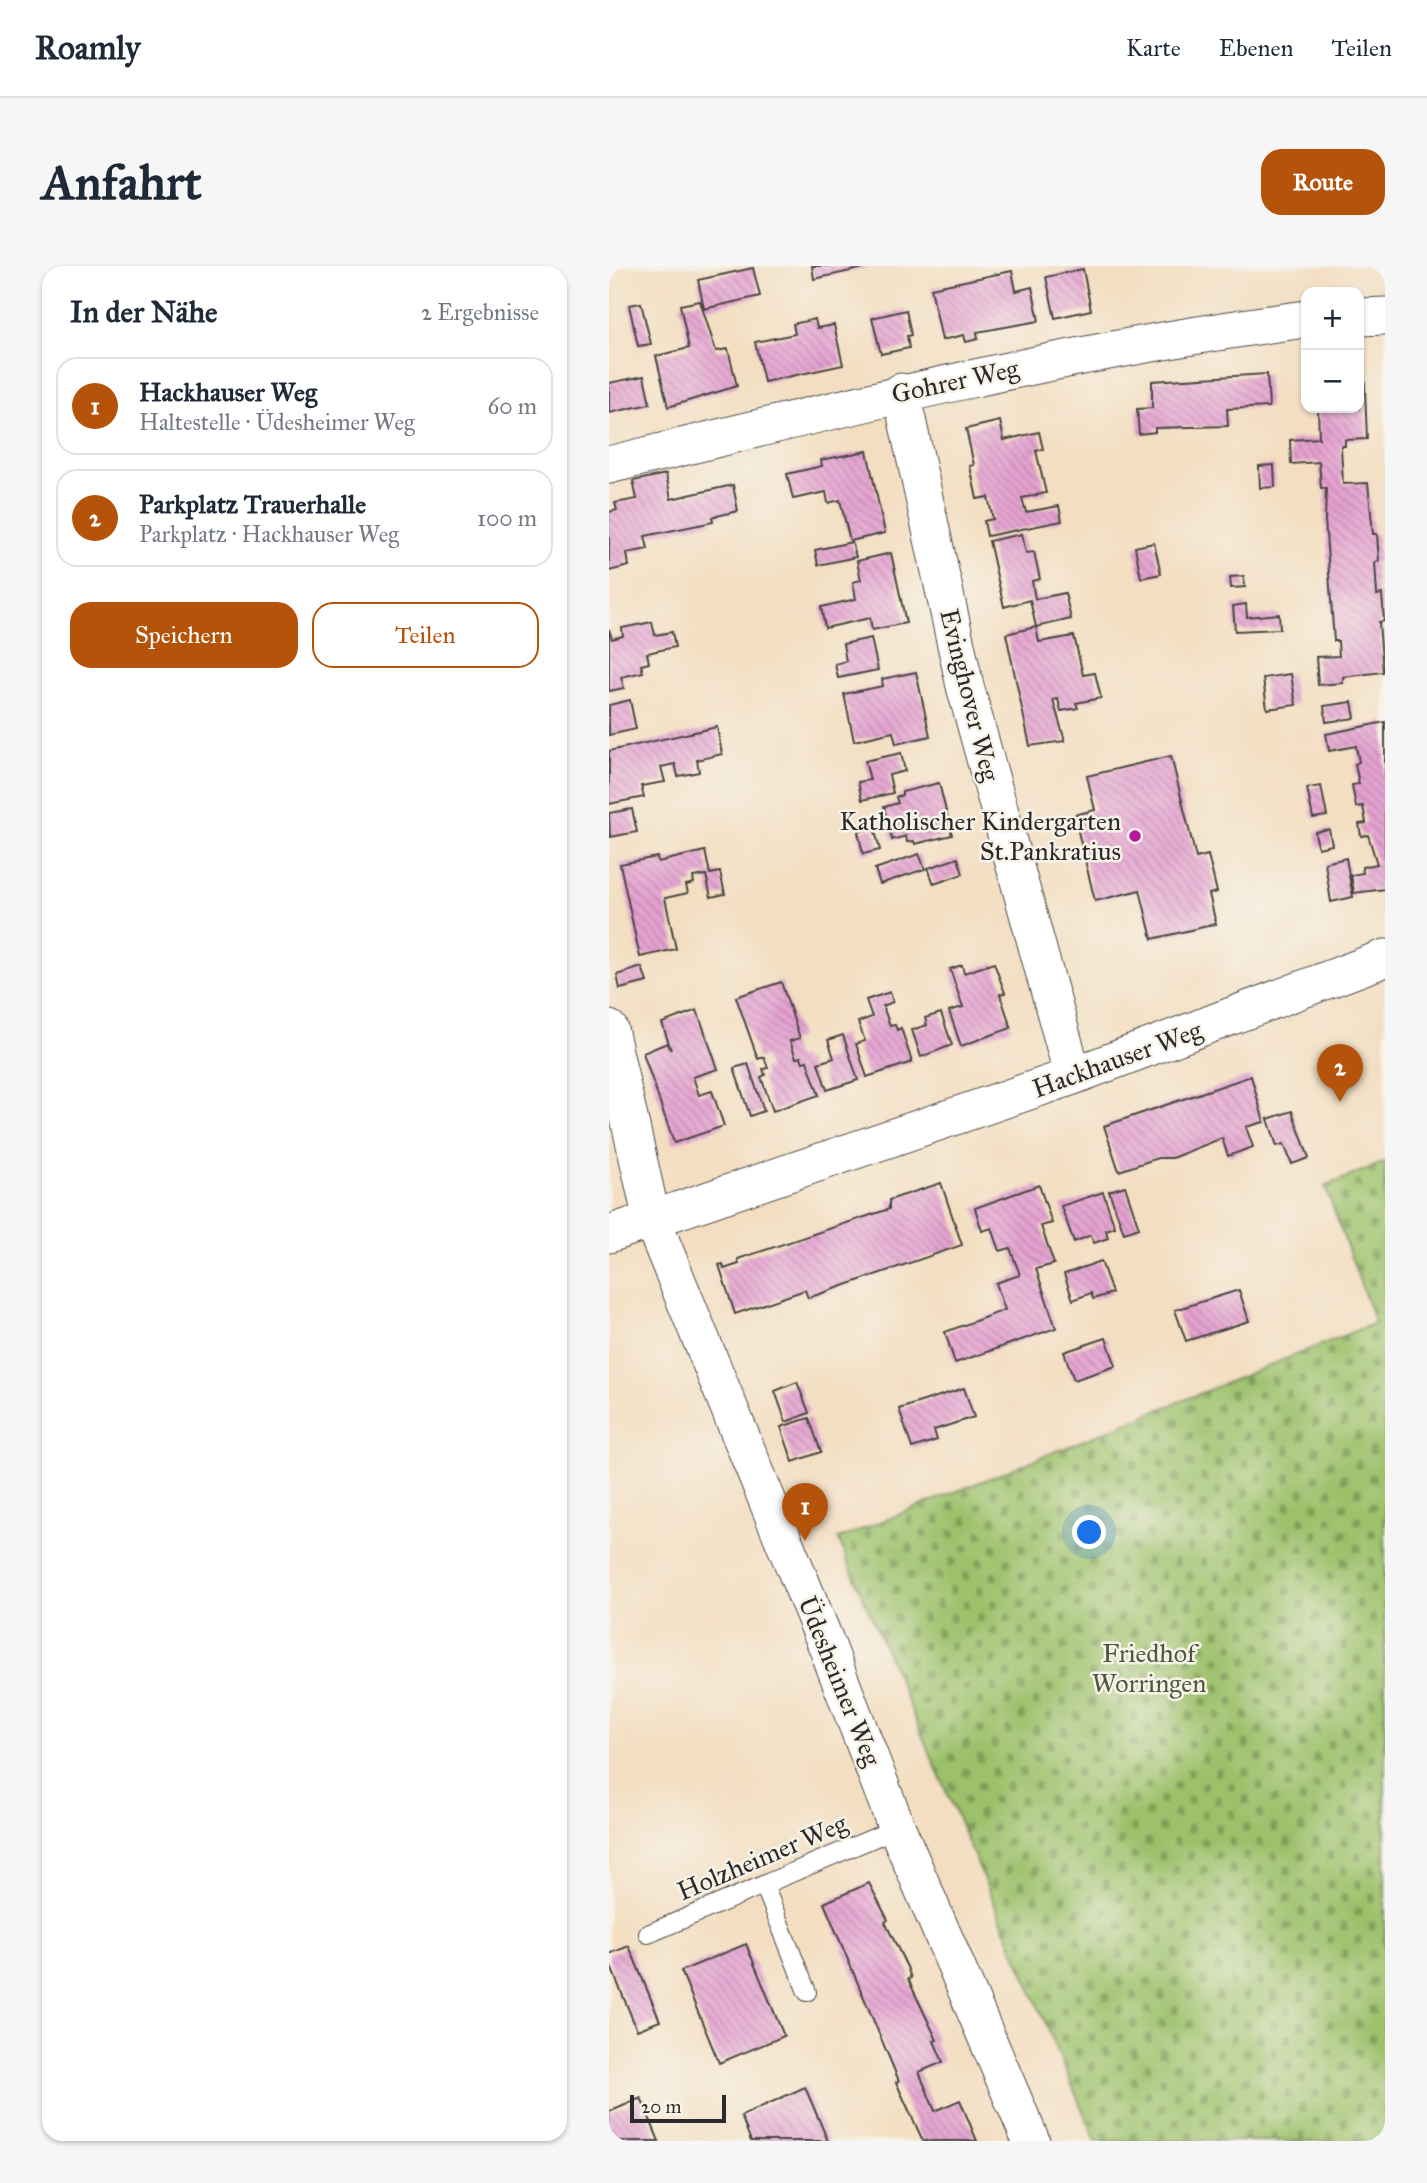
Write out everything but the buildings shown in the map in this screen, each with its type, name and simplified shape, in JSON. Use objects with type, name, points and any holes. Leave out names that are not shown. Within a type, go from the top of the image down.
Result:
[{"type":"street","points":[[1364,317],[1385,316]]},
{"type":"street","name":"Gohrer Weg","points":[[609,465],[901,392],[1128,345],[1301,320]]},
{"type":"street","name":"Evinghover Weg","points":[[901,392],[965,686],[1073,1076]]},
{"type":"street","name":"Hackhauser Weg","points":[[609,1234],[1073,1076],[1385,958]]},
{"type":"street","name":"Üdesheimer Weg","points":[[609,1029],[652,1220],[825,1641],[897,1828],[1031,2141]]},
{"type":"lane","name":"Holzheimer Weg","points":[[648,1934],[897,1828]]},
{"type":"lane","points":[[764,1885],[807,1992]]},
{"type":"green space","name":"Friedhof Worringen","points":[[1385,1162],[1385,2141],[1096,2141],[838,1539],[1375,1323],[1325,1186]]},
{"type":"place","name":"Katholischer Kindergarten St.Pankratius","points":[[1135,836]]},
{"type":"place","name":"Parkplatz Trauerhalle","points":[[1340,1102]]},
{"type":"place","name":"Hackhauser Weg","points":[[805,1541]]}]
